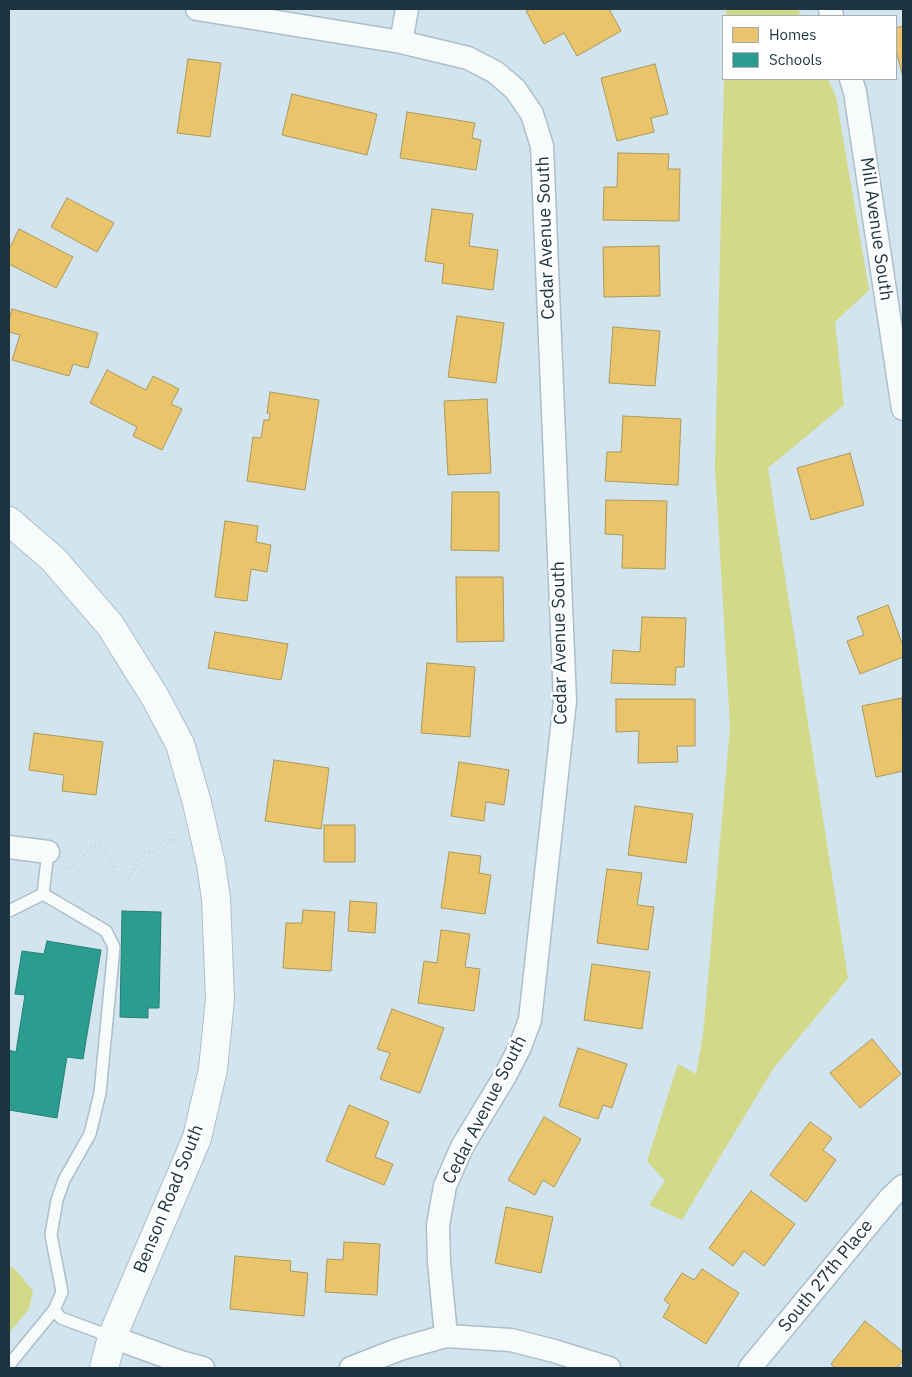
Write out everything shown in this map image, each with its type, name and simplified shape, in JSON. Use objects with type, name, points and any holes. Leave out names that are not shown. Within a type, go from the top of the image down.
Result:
[{"type":"street","name":"Cedar Avenue South","points":[[197,9],[401,42],[468,58],[495,72],[515,89],[532,114],[542,146],[565,701],[530,1020],[519,1049],[462,1147],[445,1186],[438,1225],[439,1262],[446,1336]]},
{"type":"street","points":[[401,42],[407,9]]},
{"type":"street","name":"Mill Avenue South","points":[[851,80],[855,92],[903,409]]},
{"type":"street","name":"Benson Road South","points":[[9,521],[53,559],[110,625],[155,697],[180,744],[197,803],[216,899],[220,999],[213,1069],[197,1138],[112,1337],[104,1368]]},
{"type":"street","points":[[9,847],[48,852]]},
{"type":"street","name":"South 27th Place","points":[[750,1368],[890,1196],[903,1186]]},
{"type":"street","points":[[351,1368],[400,1349],[446,1336],[511,1340],[608,1368]]},
{"type":"street","points":[[112,1337],[203,1368]]},
{"type":"lane","points":[[42,894],[48,852]]},
{"type":"lane","points":[[9,911],[42,894]]},
{"type":"lane","points":[[9,1366],[54,1310],[62,1292],[52,1235],[57,1200],[64,1180],[90,1134],[100,1093],[114,947],[106,931],[42,894]]},
{"type":"lane","points":[[54,1310],[61,1318],[112,1337]]},
{"type":"path","points":[[48,852],[68,870],[94,846],[103,847],[119,880],[127,880],[144,852],[154,852],[164,840],[173,840],[197,803]]},
{"type":"green space","points":[[726,9],[798,9],[801,15],[726,15]]},
{"type":"green space","points":[[724,80],[828,80],[836,97],[869,290],[835,322],[844,405],[768,468],[848,978],[773,1069],[682,1220],[649,1205],[665,1181],[647,1161],[678,1064],[696,1074],[703,1035],[730,727],[715,467]]},
{"type":"green space","points":[[9,1266],[15,1269],[33,1291],[29,1309],[9,1333]]},
{"type":"building: Homes","points":[[530,9],[609,9],[621,31],[577,56],[564,33],[544,44],[526,11]]},
{"type":"building: Homes","points":[[903,26],[903,77],[897,54],[897,28]]},
{"type":"building: Homes","points":[[188,59],[221,63],[210,137],[177,133]]},
{"type":"building: Homes","points":[[655,64],[668,114],[651,118],[654,132],[617,141],[601,78]]},
{"type":"building: Homes","points":[[292,94],[377,114],[367,155],[282,135]]},
{"type":"building: Homes","points":[[407,112],[475,123],[472,138],[481,140],[476,170],[400,158]]},
{"type":"building: Homes","points":[[618,153],[669,154],[668,169],[680,169],[679,221],[603,220],[604,187],[617,187]]},
{"type":"building: Homes","points":[[67,198],[114,223],[97,252],[51,227]]},
{"type":"building: Homes","points":[[432,209],[473,214],[469,246],[498,250],[493,290],[442,283],[444,264],[425,261]]},
{"type":"building: Homes","points":[[19,229],[73,257],[56,288],[9,264],[9,249]]},
{"type":"building: Homes","points":[[659,246],[660,296],[604,297],[603,247]]},
{"type":"building: Homes","points":[[12,309],[98,333],[88,368],[73,364],[69,376],[12,360],[20,335],[9,332]]},
{"type":"building: Homes","points":[[457,316],[504,323],[496,383],[448,377]]},
{"type":"building: Homes","points":[[613,327],[660,331],[655,386],[609,383]]},
{"type":"building: Homes","points":[[107,370],[146,390],[153,376],[179,389],[171,404],[182,409],[162,450],[133,436],[137,427],[90,403]]},
{"type":"building: Homes","points":[[270,392],[319,400],[305,490],[247,481],[253,437],[261,438],[264,420],[269,420],[270,413],[267,413]]},
{"type":"building: Homes","points":[[487,399],[491,473],[448,475],[444,401]]},
{"type":"building: Homes","points":[[623,416],[681,419],[678,485],[605,481],[607,452],[621,452]]},
{"type":"building: Homes","points":[[850,453],[864,505],[811,520],[797,468]]},
{"type":"building: Homes","points":[[452,492],[499,492],[499,551],[451,550]]},
{"type":"building: Homes","points":[[606,500],[667,501],[665,569],[622,568],[623,535],[605,534]]},
{"type":"building: Homes","points":[[225,521],[258,526],[256,542],[271,545],[267,572],[251,569],[247,601],[215,597]]},
{"type":"building: Homes","points":[[456,577],[503,577],[504,641],[457,642]]},
{"type":"building: Homes","points":[[888,605],[903,646],[903,657],[860,674],[847,641],[864,635],[857,617]]},
{"type":"building: Homes","points":[[642,617],[686,618],[684,667],[676,667],[675,685],[611,683],[613,650],[640,652]]},
{"type":"building: Homes","points":[[215,632],[288,644],[281,680],[208,668]]},
{"type":"building: Homes","points":[[427,663],[475,667],[470,737],[421,733]]},
{"type":"building: Homes","points":[[902,698],[903,771],[876,777],[862,706]]},
{"type":"building: Homes","points":[[616,699],[695,699],[695,746],[677,746],[678,762],[638,763],[639,731],[616,732]]},
{"type":"building: Homes","points":[[34,733],[103,742],[96,795],[62,791],[64,775],[29,770]]},
{"type":"building: Homes","points":[[274,760],[329,768],[321,829],[265,821]]},
{"type":"building: Homes","points":[[459,762],[509,770],[504,805],[486,802],[484,821],[451,816]]},
{"type":"building: Homes","points":[[635,806],[693,814],[686,863],[628,855]]},
{"type":"building: Homes","points":[[324,825],[355,825],[355,862],[324,862]]},
{"type":"building: Homes","points":[[449,852],[481,856],[479,873],[491,875],[485,914],[441,908]]},
{"type":"building: Homes","points":[[607,869],[642,873],[637,905],[654,907],[648,950],[597,943]]},
{"type":"building: Homes","points":[[350,901],[377,903],[375,933],[348,931]]},
{"type":"building: Homes","points":[[303,910],[335,912],[331,971],[283,968],[286,923],[302,923]]},
{"type":"building: Homes","points":[[441,930],[470,934],[465,967],[480,969],[474,1011],[418,1003],[424,961],[437,963]]},
{"type":"building: Homes","points":[[592,964],[650,972],[642,1029],[584,1020]]},
{"type":"building: Homes","points":[[392,1009],[444,1028],[420,1093],[380,1079],[390,1053],[377,1049]]},
{"type":"building: Homes","points":[[872,1039],[901,1074],[860,1108],[830,1073]]},
{"type":"building: Homes","points":[[578,1048],[627,1064],[612,1108],[603,1105],[598,1119],[559,1106]]},
{"type":"building: Homes","points":[[349,1105],[389,1122],[375,1157],[393,1164],[384,1185],[326,1161]]},
{"type":"building: Homes","points":[[544,1117],[581,1139],[554,1187],[543,1180],[535,1195],[508,1180]]},
{"type":"building: Homes","points":[[810,1122],[832,1138],[823,1150],[836,1160],[806,1202],[770,1175]]},
{"type":"building: Homes","points":[[751,1191],[795,1224],[764,1266],[744,1251],[733,1266],[709,1248]]},
{"type":"building: Homes","points":[[506,1207],[553,1217],[541,1273],[495,1263]]},
{"type":"building: Homes","points":[[344,1242],[380,1244],[377,1295],[325,1292],[327,1259],[343,1260]]},
{"type":"building: Homes","points":[[235,1256],[291,1261],[290,1271],[308,1273],[304,1316],[230,1309]]},
{"type":"building: Homes","points":[[702,1269],[739,1293],[706,1344],[663,1317],[670,1305],[664,1300],[682,1273],[694,1280]]},
{"type":"building: Homes","points":[[865,1321],[903,1352],[903,1361],[897,1368],[836,1368],[831,1364]]},
{"type":"building: Schools","points":[[122,911],[161,912],[159,1008],[148,1008],[148,1018],[120,1017]]},
{"type":"building: Schools","points":[[47,941],[101,950],[83,1059],[67,1057],[57,1118],[9,1110],[9,1050],[16,1052],[25,995],[15,994],[22,951],[44,954]]}]
